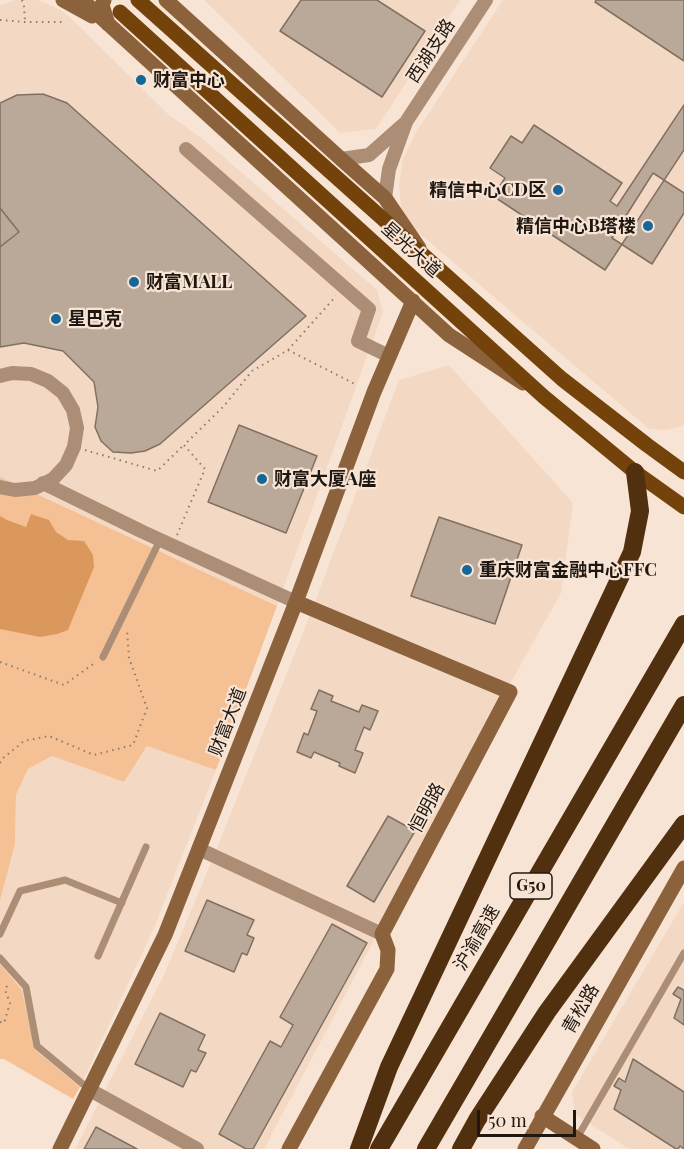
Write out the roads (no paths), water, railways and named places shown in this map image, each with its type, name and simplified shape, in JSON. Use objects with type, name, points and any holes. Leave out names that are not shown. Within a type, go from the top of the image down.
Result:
[{"type":"highway","points":[[359,1149],[389,1067],[632,552],[640,512],[635,472]]},
{"type":"highway","name":"沪渝高速","points":[[379,1149],[684,624]]},
{"type":"highway","name":"G50","points":[[426,1149],[684,705]]},
{"type":"highway","points":[[461,1149],[477,1120],[547,1012],[684,824]]},
{"type":"main road","name":"星光大道","points":[[138,0],[562,379],[646,446],[684,472]]},
{"type":"main road","name":"星光大道","points":[[120,12],[544,397],[635,472],[684,507]]},
{"type":"street","points":[[63,0],[108,24]]},
{"type":"street","points":[[82,0],[449,335],[544,397]]},
{"type":"street","points":[[104,0],[102,5],[108,24]]},
{"type":"street","points":[[165,0],[385,198],[426,258]]},
{"type":"street","name":"西湖支路","points":[[406,123],[486,0]]},
{"type":"street","points":[[385,198],[389,169],[406,123]]},
{"type":"street","points":[[341,159],[369,155],[406,123]]},
{"type":"street","points":[[186,149],[369,309],[358,341],[389,356]]},
{"type":"street","name":"财富大道","points":[[60,1149],[165,935],[296,602],[389,356],[413,301]]},
{"type":"street","points":[[0,376],[12,373],[31,374],[48,381],[63,393],[73,410],[76,428],[74,447],[66,465],[53,479],[35,488],[15,490],[0,487]]},
{"type":"street","points":[[43,483],[166,543],[296,602]]},
{"type":"street","name":"恒明路","points":[[296,602],[510,692],[382,934]]},
{"type":"street","points":[[199,849],[382,934],[388,950],[387,969],[289,1149]]},
{"type":"street","name":"青松路","points":[[525,1149],[684,868]]},
{"type":"street","points":[[90,1090],[197,1149]]},
{"type":"street","points":[[543,1116],[593,1149]]},
{"type":"lane","points":[[103,657],[126,609],[166,543]]},
{"type":"lane","points":[[98,956],[146,847]]},
{"type":"lane","points":[[0,934],[20,891],[65,880],[122,903]]},
{"type":"lane","points":[[577,1138],[684,953]]},
{"type":"lane","points":[[0,958],[26,987],[37,1046],[90,1090]]},
{"type":"place","name":"财富中心","points":[[141,80]]},
{"type":"place","name":"精信中心CD区","points":[[558,190]]},
{"type":"place","name":"精信中心B塔楼","points":[[648,226]]},
{"type":"place","name":"财富MALL","points":[[134,282]]},
{"type":"place","name":"星巴克","points":[[56,319]]},
{"type":"place","name":"财富大厦A座","points":[[262,479]]},
{"type":"place","name":"重庆财富金融中心FFC","points":[[467,570]]}]
